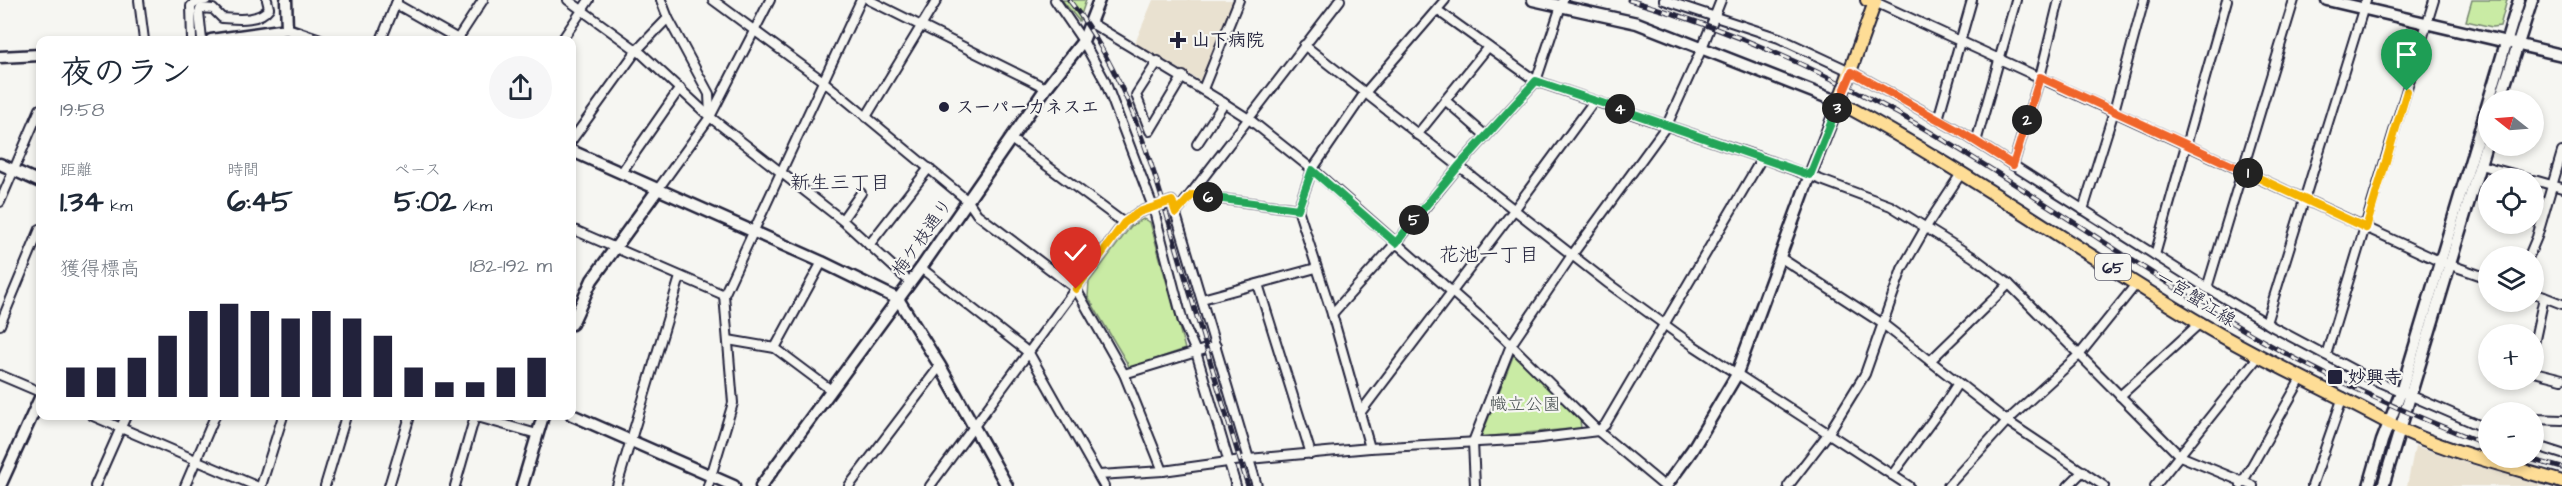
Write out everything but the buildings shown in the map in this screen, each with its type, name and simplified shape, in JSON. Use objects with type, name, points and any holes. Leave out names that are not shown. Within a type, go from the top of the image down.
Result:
[{"type":"main road","points":[[1839,102],[1852,72],[1873,1]]},
{"type":"main road","name":"一宮蟹江線","points":[[1839,102],[1962,172],[2200,323],[2258,357],[2343,397],[2395,426],[2471,455],[2562,482]]},
{"type":"street","points":[[139,0],[144,36]]},
{"type":"street","points":[[192,36],[191,6],[198,1],[206,0]]},
{"type":"street","points":[[201,36],[198,12],[201,9],[209,8],[222,18],[253,18],[267,12],[269,8],[267,0]]},
{"type":"street","points":[[272,36],[287,35],[286,0]]},
{"type":"street","points":[[460,36],[483,0]]},
{"type":"street","points":[[568,0],[637,50],[710,117],[781,170],[842,220],[910,282]]},
{"type":"street","points":[[565,36],[589,0]]},
{"type":"street","points":[[661,0],[668,18],[710,94],[710,117]]},
{"type":"street","points":[[713,0],[823,81],[968,201],[977,214],[1076,289],[1124,374],[1163,471]]},
{"type":"street","points":[[576,315],[592,280],[710,117],[770,0]]},
{"type":"street","points":[[710,481],[733,403],[724,295],[861,0]]},
{"type":"street","points":[[869,0],[1046,88]]},
{"type":"street","points":[[866,117],[937,0]]},
{"type":"street","points":[[1056,0],[1083,41],[1105,81],[1153,207],[1183,322],[1196,352],[1236,486]]},
{"type":"street","name":"梅ケ枝通り","points":[[761,486],[921,268],[1046,88],[1083,41],[1099,0]]},
{"type":"street","points":[[1203,89],[1239,0]]},
{"type":"street","points":[[1176,213],[1340,0]]},
{"type":"street","points":[[1370,448],[1332,314],[1298,209],[1312,170],[1364,94],[1445,0]]},
{"type":"street","points":[[1091,23],[1183,76],[1249,119],[1312,170],[1451,291],[1511,345],[1598,431],[1665,486],[1692,450],[1736,376],[1839,102],[1637,23],[1563,3],[1533,0]]},
{"type":"street","points":[[1664,0],[1779,38],[1852,72],[1976,142],[2266,323],[2405,394],[2478,425]]},
{"type":"street","points":[[1476,486],[1473,442],[1511,345],[1572,255],[1667,125],[1721,0]]},
{"type":"street","points":[[1938,119],[1972,0]]},
{"type":"street","points":[[1976,142],[2016,0]]},
{"type":"street","points":[[2013,165],[2040,77],[2059,0]]},
{"type":"street","points":[[2084,210],[2144,0]]},
{"type":"street","points":[[2155,255],[2188,145],[2227,0]]},
{"type":"street","points":[[2207,288],[2294,0]]},
{"type":"street","points":[[2327,0],[2365,4],[2427,23],[2562,55]]},
{"type":"street","points":[[2326,355],[2434,0]]},
{"type":"street","points":[[2383,486],[2395,426],[2519,0]]},
{"type":"street","points":[[2503,90],[2532,0]]},
{"type":"street","points":[[1873,1],[2366,228],[2444,263],[2478,275]]},
{"type":"street","points":[[383,36],[397,2],[452,36]]},
{"type":"street","points":[[1332,314],[1396,243],[1458,167],[1536,81],[1563,3]]},
{"type":"street","points":[[2266,323],[2365,4]]},
{"type":"street","points":[[1437,10],[1536,81],[1762,158],[1892,206],[1973,257],[2009,284],[2180,456],[2241,484],[2253,486]]},
{"type":"street","points":[[576,134],[637,50],[668,18]]},
{"type":"street","points":[[1304,45],[1364,94],[1664,325],[1736,376],[1909,486]]},
{"type":"street","points":[[1417,135],[1488,47]]},
{"type":"street","points":[[0,57],[36,55]]},
{"type":"street","points":[[1158,61],[1136,95],[1150,131],[1183,76]]},
{"type":"street","points":[[621,173],[680,88]]},
{"type":"street","points":[[1445,100],[1486,136]]},
{"type":"street","points":[[1360,413],[1594,101]]},
{"type":"street","points":[[1197,144],[1224,102]]},
{"type":"street","points":[[0,202],[36,118]]},
{"type":"street","points":[[1011,139],[1124,223]]},
{"type":"street","points":[[2532,246],[2562,152]]},
{"type":"street","points":[[576,153],[822,262],[898,299],[940,366],[1007,486]]},
{"type":"street","points":[[2444,263],[2483,156]]},
{"type":"street","points":[[1099,474],[1163,471],[1249,459],[1370,448],[1598,431],[1605,424],[1762,158]]},
{"type":"street","points":[[0,164],[36,180]]},
{"type":"street","points":[[2480,165],[2491,168]]},
{"type":"street","points":[[869,245],[929,168]]},
{"type":"street","points":[[1788,486],[1828,434],[1865,374],[1902,269],[1962,172]]},
{"type":"street","points":[[2544,183],[2562,188]]},
{"type":"street","points":[[842,220],[861,193]]},
{"type":"street","points":[[1192,195],[1298,209]]},
{"type":"street","points":[[930,486],[1124,223],[1139,212],[1172,201],[1257,486]]},
{"type":"street","points":[[576,231],[724,295]]},
{"type":"street","points":[[0,325],[36,239]]},
{"type":"street","points":[[1781,258],[1883,324],[2007,421],[2104,486]]},
{"type":"street","points":[[775,348],[822,262]]},
{"type":"street","points":[[921,268],[1029,353],[1104,486]]},
{"type":"street","points":[[1203,299],[1316,268]]},
{"type":"street","points":[[617,486],[680,277]]},
{"type":"street","points":[[1948,486],[2007,421],[2080,354],[2137,283]]},
{"type":"street","points":[[1258,284],[1311,454]]},
{"type":"street","points":[[1930,361],[2009,284]]},
{"type":"street","points":[[2544,297],[2560,300]]},
{"type":"street","points":[[2121,396],[2200,323]]},
{"type":"street","points":[[728,340],[775,348],[831,390]]},
{"type":"street","points":[[1124,374],[1216,346]]},
{"type":"street","points":[[2156,486],[2258,357]]},
{"type":"street","points":[[849,486],[940,366]]},
{"type":"street","points":[[2544,374],[2562,379]]},
{"type":"street","points":[[0,375],[36,390]]},
{"type":"street","points":[[2241,484],[2302,377]]},
{"type":"street","points":[[1892,475],[1946,403],[1958,382]]},
{"type":"street","points":[[2312,486],[2343,397]]},
{"type":"street","points":[[0,486],[36,407]]},
{"type":"street","points":[[576,417],[710,481],[734,486]]},
{"type":"street","points":[[2544,419],[2562,420]]},
{"type":"street","points":[[102,420],[256,486]]},
{"type":"street","points":[[95,486],[124,420]]},
{"type":"street","points":[[185,486],[213,420]]},
{"type":"street","points":[[261,486],[282,420]]},
{"type":"street","points":[[325,486],[345,420]]},
{"type":"street","points":[[390,486],[409,420]]},
{"type":"street","points":[[454,486],[473,420]]},
{"type":"street","points":[[488,420],[537,434]]},
{"type":"street","points":[[522,486],[542,420]]},
{"type":"street","points":[[2369,486],[2382,441],[2395,426]]},
{"type":"street","points":[[2544,448],[2562,454]]},
{"type":"street","points":[[2068,486],[2083,471]]},
{"type":"shaded area","name":"山下病院","points":[[1153,0],[1235,0],[1202,82],[1135,43]]},
{"type":"shaded area","points":[[2415,446],[2478,468],[2547,486],[2407,486]]},
{"type":"green space","points":[[1062,0],[1086,0],[1079,21]]},
{"type":"green space","points":[[2472,0],[2507,0],[2500,26],[2492,27],[2466,21]]},
{"type":"green space","points":[[1143,219],[1150,222],[1185,349],[1130,368],[1088,297],[1089,282],[1131,226]]},
{"type":"green space","name":"幟立公園","points":[[1514,354],[1580,420],[1581,428],[1481,437]]},
{"type":"railway","points":[[1069,0],[1090,29],[1108,60],[1124,92],[1150,159],[1248,486]]},
{"type":"railway","points":[[1629,0],[1692,20],[1754,44],[1814,70],[1873,100],[1972,157],[2263,341],[2374,397],[2478,441]]},
{"type":"railway","points":[[2544,463],[2562,468]]},
{"type":"place","name":"山下病院","points":[[1178,40]]},
{"type":"place","name":"スーパーカネスエ","points":[[944,107]]},
{"type":"place","name":"妙興寺","points":[[2335,377]]},
{"type":"district","name":"新生三丁目","points":[[840,182]]},
{"type":"district","name":"花池一丁目","points":[[1489,254]]},
{"type":"route","points":[[1076,289],[1124,223],[1139,212],[1172,201],[1176,213],[1192,195],[1298,209],[1312,170],[1396,243],[1458,167],[1536,81],[1810,175],[1852,72],[1959,131],[2013,165],[2040,77],[2366,228],[2407,91]]}]
